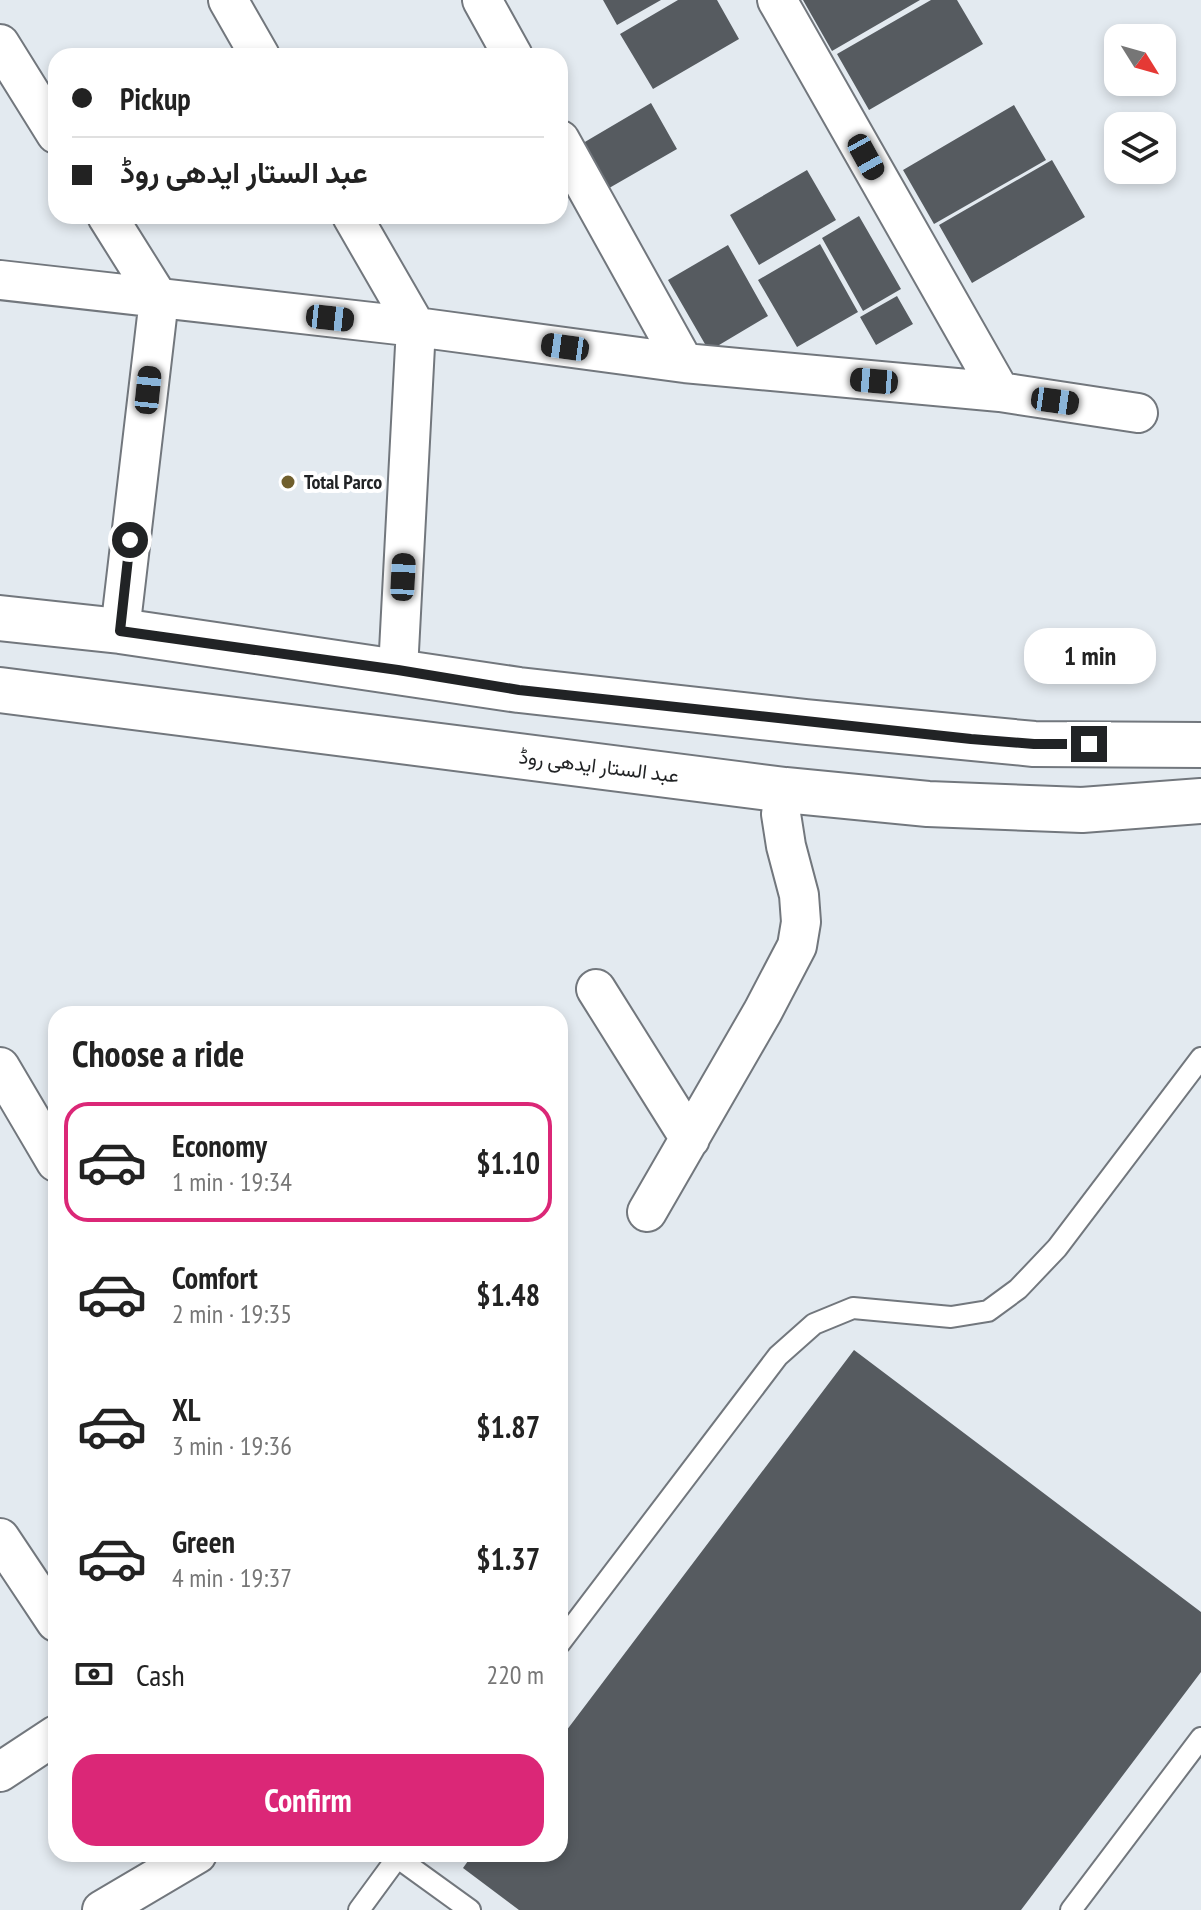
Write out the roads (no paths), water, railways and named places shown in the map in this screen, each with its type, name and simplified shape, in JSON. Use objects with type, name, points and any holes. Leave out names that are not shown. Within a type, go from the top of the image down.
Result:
[{"type":"main road","points":[[0,618],[120,631],[534,692],[971,739],[1034,744],[1198,745],[1199,803]]},
{"type":"main road","name":"عبد الستار ایدھی روڈ","points":[[0,690],[785,790],[928,804],[1082,810],[1199,803]]},
{"type":"street","points":[[228,0],[255,48]]},
{"type":"street","points":[[482,0],[509,48]]},
{"type":"street","points":[[777,0],[1000,392]]},
{"type":"street","points":[[0,44],[48,121]]},
{"type":"street","points":[[568,154],[684,363]]},
{"type":"street","points":[[112,224],[159,299],[120,631]]},
{"type":"street","points":[[357,224],[416,327],[398,670]]},
{"type":"street","points":[[0,280],[416,327],[684,363],[1000,392],[1138,413]]},
{"type":"street","points":[[647,1212],[797,946],[801,922],[799,895],[781,814],[785,790]]},
{"type":"street","points":[[596,989],[690,1139]]},
{"type":"street","points":[[0,1067],[48,1148]]},
{"type":"street","points":[[0,1538],[48,1610]]},
{"type":"street","points":[[0,1772],[48,1740]]},
{"type":"street","points":[[102,1910],[183,1862]]},
{"type":"lane","points":[[568,1632],[778,1356],[814,1324],[853,1308],[951,1317],[988,1311],[1018,1289],[1057,1248],[1201,1058]]},
{"type":"lane","points":[[1071,1910],[1201,1738]]},
{"type":"lane","points":[[359,1910],[395,1862]]},
{"type":"lane","points":[[407,1862],[470,1910]]},
{"type":"place","name":"Total Parco","points":[[288,482]]}]
